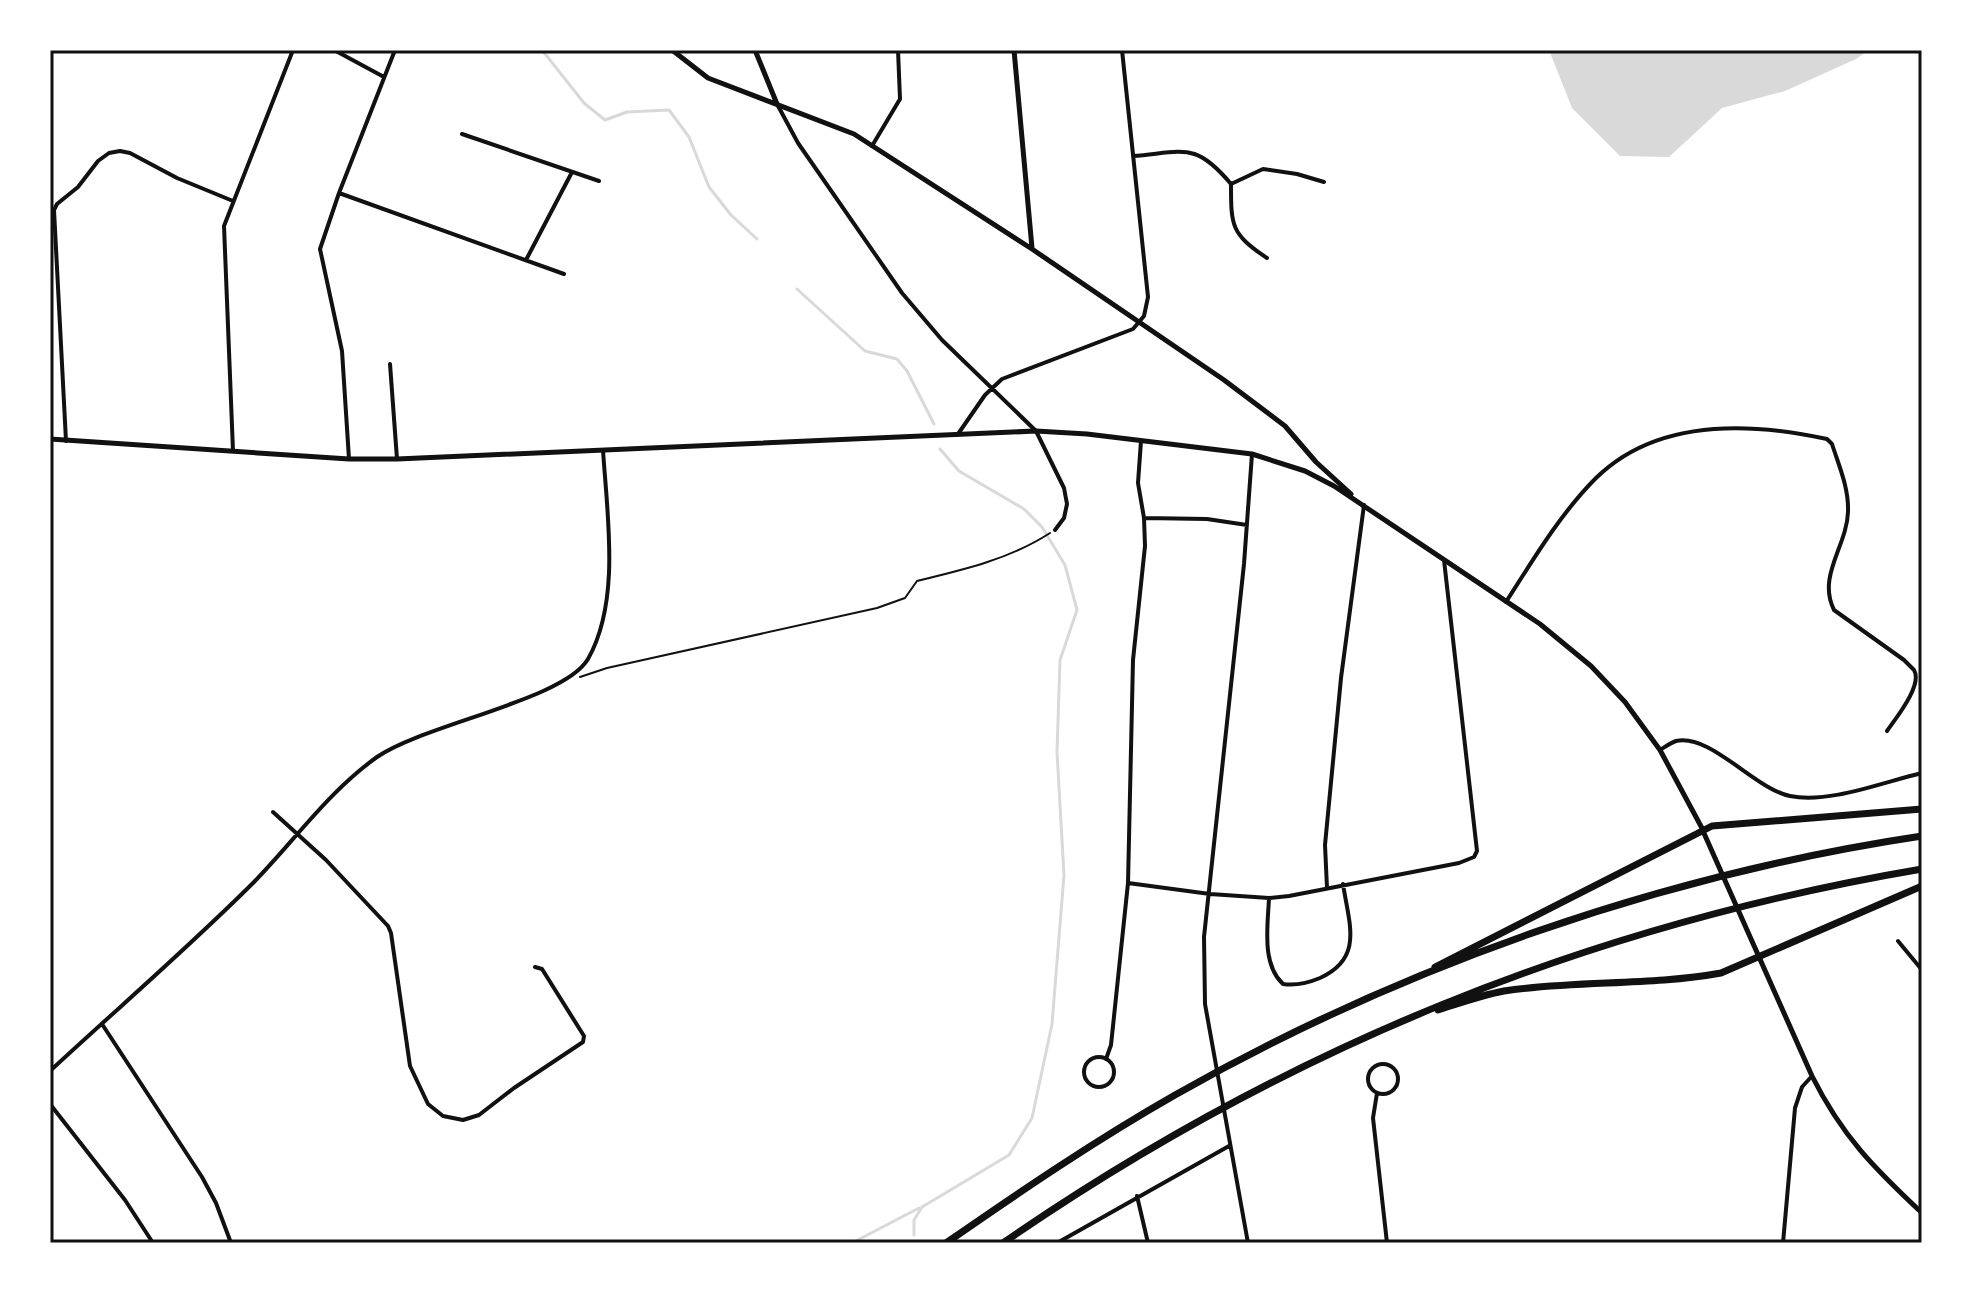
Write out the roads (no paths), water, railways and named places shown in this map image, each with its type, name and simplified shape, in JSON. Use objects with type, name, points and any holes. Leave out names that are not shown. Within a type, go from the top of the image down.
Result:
[{"type":"highway","points":[[946,1243],[1051,1171],[1178,1094],[1264,1048],[1381,993],[1703,830],[1721,824],[1922,809]]},
{"type":"highway","points":[[1381,993],[1511,942],[1646,898],[1779,863],[1922,836]]},
{"type":"highway","points":[[1003,1243],[1182,1129],[1264,1084],[1394,1023],[1523,973],[1653,930],[1772,899],[1922,869]]},
{"type":"highway","points":[[1394,1023],[1500,992],[1697,977],[1736,968],[1922,886]]},
{"type":"street","points":[[233,452],[224,233],[233,201],[293,50]]},
{"type":"street","points":[[334,50],[384,77]]},
{"type":"street","points":[[349,459],[342,351],[320,249],[395,50]]},
{"type":"street","points":[[672,50],[708,78],[829,122],[872,146],[1032,249],[1224,380],[1285,426],[1316,462],[1364,505]]},
{"type":"street","points":[[755,50],[777,104],[798,143],[902,293],[942,340],[1036,431],[1064,488],[1067,504],[1064,518],[1055,530]]},
{"type":"street","points":[[872,146],[900,99],[898,50]]},
{"type":"street","points":[[1014,50],[1032,249]]},
{"type":"street","points":[[958,434],[1002,379],[1133,329],[1146,311],[1148,297],[1122,50]]},
{"type":"street","points":[[462,134],[599,181]]},
{"type":"street","points":[[66,441],[56,268],[54,210],[57,204],[78,187],[98,161],[109,153],[120,151],[233,201]]},
{"type":"street","points":[[1133,156],[1197,153],[1214,163],[1231,184],[1231,221],[1245,243],[1267,258]]},
{"type":"street","points":[[1231,184],[1263,169],[1324,182]]},
{"type":"street","points":[[526,260],[572,173]]},
{"type":"street","points":[[339,193],[564,274]]},
{"type":"street","points":[[390,364],[397,459]]},
{"type":"street","points":[[1506,602],[1579,497],[1597,477],[1634,451],[1686,431],[1718,427],[1827,439],[1832,444],[1846,490],[1848,513],[1831,570],[1829,600],[1834,610],[1904,660],[1916,676],[1910,695],[1887,731]]},
{"type":"street","points":[[50,439],[349,459],[397,459],[1036,431],[1087,434],[1252,454],[1305,471],[1364,505],[1540,624],[1601,675],[1625,702],[1660,750],[1703,830],[1812,1076],[1833,1115],[1854,1144],[1922,1213]]},
{"type":"street","points":[[1106,1059],[1111,1045],[1128,883],[1133,660],[1145,546],[1138,483],[1141,441]]},
{"type":"street","points":[[50,1071],[256,880],[297,832],[377,757],[405,741],[564,682],[588,659],[597,640],[607,596],[609,552],[603,450]]},
{"type":"street","points":[[1248,1243],[1205,1004],[1204,937],[1252,454]]},
{"type":"street","points":[[1327,888],[1325,845],[1339,693],[1364,505]]},
{"type":"street","points":[[1144,518],[1207,519],[1247,525]]},
{"type":"street","points":[[1128,883],[1269,898],[1469,860],[1477,854],[1444,560]]},
{"type":"street","points":[[1660,750],[1678,741],[1689,741],[1725,759],[1768,788],[1804,798],[1826,796],[1922,773]]},
{"type":"street","points":[[273,812],[297,832],[388,926],[410,1066],[428,1104],[443,1116],[463,1120],[479,1115],[583,1042],[584,1036],[542,969],[535,967]]},
{"type":"street","points":[[1269,898],[1267,941],[1272,969],[1283,984],[1299,985],[1337,969],[1348,956],[1351,940],[1343,884]]},
{"type":"street","points":[[1898,941],[1922,970]]},
{"type":"street","points":[[102,1024],[202,1177],[231,1243]]},
{"type":"street","points":[[1096,1057],[1106,1059],[1114,1071],[1112,1080],[1099,1087],[1090,1085],[1084,1076],[1085,1066],[1096,1057]]},
{"type":"street","points":[[1388,1065],[1398,1076],[1397,1085],[1391,1093],[1377,1093],[1369,1086],[1368,1076],[1374,1067],[1388,1065]]},
{"type":"street","points":[[1783,1243],[1795,1108],[1802,1087],[1812,1076]]},
{"type":"street","points":[[1377,1093],[1373,1118],[1387,1243]]},
{"type":"street","points":[[50,1104],[125,1200],[153,1243]]},
{"type":"street","points":[[1057,1243],[1230,1145]]},
{"type":"street","points":[[1137,1196],[1148,1243]]},
{"type":"waterway","points":[[542,50],[584,103],[605,120],[627,112],[669,110],[689,137],[709,187],[731,215],[757,239]]},
{"type":"waterway","points":[[797,289],[865,351],[897,359],[907,371],[934,424]]},
{"type":"waterway","points":[[914,1235],[914,1220],[922,1207],[1009,1155],[1032,1118],[1052,1024],[1064,875],[1057,752],[1060,660],[1077,610],[1065,565],[1042,527],[1024,509],[959,471],[940,449]]},
{"type":"waterway","points":[[852,1243],[919,1208]]}]
